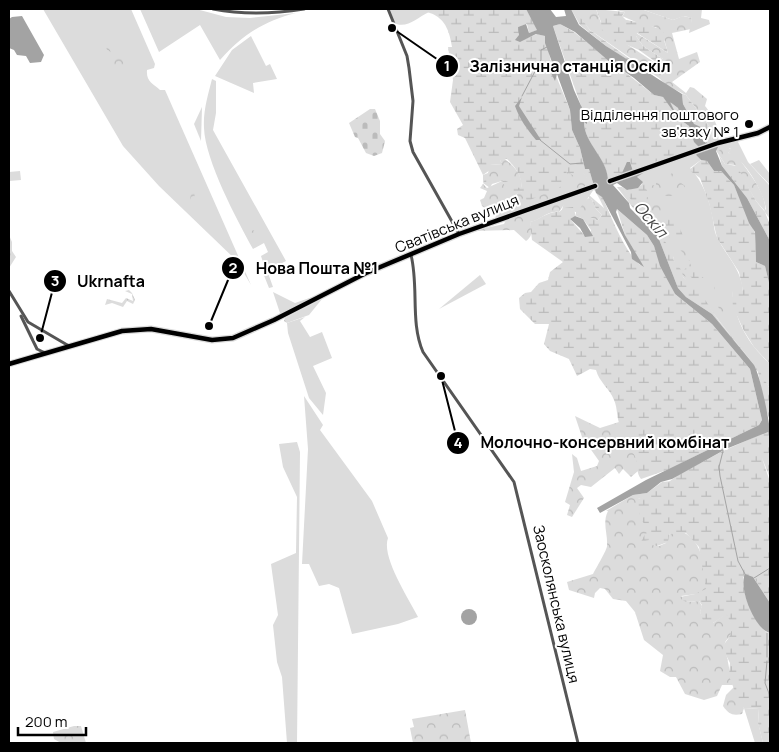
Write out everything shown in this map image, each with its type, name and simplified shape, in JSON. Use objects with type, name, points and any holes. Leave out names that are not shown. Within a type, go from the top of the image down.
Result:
[{"type":"main road","points":[[610,181],[718,143],[758,133],[770,127]]},
{"type":"main road","name":"Сватівська вулиця","points":[[9,364],[122,331],[140,329],[164,330],[204,339],[224,340],[243,336],[366,273],[411,256],[459,234],[595,186]]},
{"type":"street","points":[[213,9],[237,13],[267,14],[304,9]]},
{"type":"street","points":[[388,9],[408,62],[413,101],[410,141],[413,152],[459,234]]},
{"type":"street","name":"Заосколянська вулиця","points":[[411,256],[415,269],[417,332],[423,352],[509,471],[514,482],[524,516],[578,743]]},
{"type":"street","points":[[9,291],[37,349],[46,353]]},
{"type":"street","points":[[17,306],[33,326],[70,346]]},
{"type":"green space","points":[[43,9],[131,9],[155,64],[154,68],[147,70],[150,82],[160,90],[165,90],[251,285],[237,261],[159,186],[123,146]]},
{"type":"green space","points":[[140,9],[196,9],[226,17],[250,18],[296,13],[274,20],[254,30],[220,60],[200,25],[159,52]]},
{"type":"green space","points":[[389,9],[429,9],[429,12],[403,25],[393,23]]},
{"type":"green space","points":[[425,9],[526,9],[538,30],[529,33],[527,24],[518,27],[525,39],[537,34],[545,36],[552,66],[570,110],[572,130],[580,148],[585,169],[589,169],[596,192],[583,173],[575,177],[567,171],[566,176],[569,183],[521,204],[524,195],[522,191],[512,197],[502,181],[492,184],[490,188],[483,183],[486,177],[503,180],[521,188],[518,172],[507,159],[500,160],[502,164],[490,165],[490,170],[483,175],[465,138],[458,135],[457,129],[463,125],[450,102],[453,80],[448,47],[452,47],[451,40],[444,23],[436,16],[423,11]]},
{"type":"green space","points":[[571,9],[574,9],[590,30],[663,83],[606,46],[580,25]]},
{"type":"green space","points":[[573,9],[596,9],[601,23],[625,43],[663,68],[663,59],[643,46],[636,36],[636,33],[668,53],[664,39],[656,27],[645,26],[622,16],[631,11],[641,9],[673,20],[683,16],[692,18],[691,29],[672,33],[679,59],[697,52],[700,62],[672,82],[686,93],[690,87],[694,88],[707,99],[705,106],[716,123],[718,141],[711,140],[712,130],[686,95],[666,85],[659,78],[590,30]]},
{"type":"green space","points":[[596,9],[625,12],[622,16],[626,20],[661,30],[666,36],[664,40],[668,53],[637,33],[636,36],[643,46],[663,59],[664,68],[639,50],[616,40],[600,28],[601,22]]},
{"type":"green space","points":[[612,9],[641,9],[622,17],[625,12]]},
{"type":"green space","points":[[641,9],[702,9],[701,18],[709,20],[710,24],[689,33],[692,18],[684,16],[673,20]]},
{"type":"green space","points":[[560,24],[574,32],[654,95],[663,97],[674,111],[669,101],[678,108],[682,121],[689,126],[700,147],[633,171],[630,162],[622,173],[608,179],[603,164],[587,137],[584,122],[587,123],[553,26]]},
{"type":"green space","points":[[117,30],[112,46],[129,61],[132,58],[135,59],[135,63],[113,71],[109,64],[111,52],[107,50],[104,39],[114,35]]},
{"type":"green space","points":[[251,36],[266,66],[270,64],[277,79],[253,83],[254,93],[215,76],[232,50]]},
{"type":"green space","points":[[212,79],[216,81],[216,113],[213,130],[286,261],[268,273],[273,287],[269,288],[263,273],[266,271],[261,256],[268,252],[264,243],[253,249],[223,190],[210,156],[204,128],[204,115]]},
{"type":"green space","points":[[682,94],[686,95],[712,130],[711,140],[718,141],[707,144],[699,135],[703,128],[694,125],[683,104]]},
{"type":"green space","points":[[202,107],[201,141],[194,124]]},
{"type":"green space","points":[[370,109],[375,109],[380,121],[380,134],[385,141],[382,153],[374,156],[366,153],[358,138],[355,137],[349,123]]},
{"type":"green space","points":[[737,140],[748,162],[770,186],[770,219],[764,211],[766,209],[761,194],[747,168],[728,153],[731,150],[730,148],[717,152],[714,146]]},
{"type":"green space","points":[[723,148],[729,148],[732,150],[728,153],[736,154],[760,189],[765,204],[765,211],[756,201],[735,165],[725,164],[717,152]]},
{"type":"green space","points":[[697,152],[696,155],[701,160],[690,168],[699,179],[705,192],[716,235],[740,277],[743,294],[732,291],[736,313],[749,340],[770,364],[770,389],[699,294],[681,274],[666,245],[648,226],[641,181],[636,178],[642,173],[640,172]]},
{"type":"green space","points":[[497,154],[511,164],[518,172],[521,188],[516,188],[503,180],[483,182],[483,175],[488,173],[490,165],[502,164]]},
{"type":"green space","points":[[719,155],[725,164],[737,166],[756,201],[765,212],[770,225],[770,241],[747,198],[722,166]]},
{"type":"green space","points":[[701,160],[707,161],[714,171],[721,171],[734,185],[755,233],[756,262],[765,266],[770,287],[770,364],[754,347],[733,307],[732,291],[738,288],[743,291],[739,272],[717,238],[709,203],[700,178],[689,170]]},
{"type":"green space","points":[[759,160],[770,174],[770,185],[750,164]]},
{"type":"green space","points":[[683,167],[680,177],[675,174],[672,176],[685,186],[679,196],[659,196],[668,216],[661,218],[652,214],[653,223],[649,225],[643,221],[617,187],[622,187],[635,203],[645,186],[656,185],[656,178],[646,183],[645,178],[664,175],[663,184],[673,182],[669,175]]},
{"type":"green space","points":[[20,171],[21,180],[9,181],[9,172]]},
{"type":"green space","points":[[567,171],[573,174],[583,172],[592,185],[499,219],[482,206],[480,200],[484,198],[487,191],[480,188],[483,184],[487,188],[502,181],[514,197],[519,192],[566,175]]},
{"type":"green space","points":[[643,182],[648,186],[645,187],[650,196],[634,204],[622,187],[628,190],[642,185]]},
{"type":"green space","points":[[594,189],[576,216],[576,212],[562,210],[565,198]]},
{"type":"green space","points":[[194,190],[195,199],[204,215],[199,216],[192,208],[190,201],[191,191]]},
{"type":"green space","points":[[596,193],[602,196],[618,233],[634,259],[640,265],[625,235],[617,209],[647,235],[654,246],[675,294],[712,324],[750,369],[762,420],[759,425],[667,470],[641,479],[636,459],[632,451],[627,448],[627,439],[619,424],[614,400],[596,370],[590,369],[577,376],[569,359],[550,351],[544,344],[549,324],[535,324],[520,309],[519,298],[525,293],[531,292],[539,283],[548,280],[550,272],[563,262],[532,240],[530,222],[551,213],[559,212],[564,208],[573,207],[576,216],[570,219],[584,235],[590,235],[591,230],[583,219],[594,218],[597,221],[602,215],[596,209],[589,195],[604,208]]},
{"type":"green space","points":[[565,198],[567,200],[559,212],[547,214],[530,222],[531,233],[526,241],[514,230],[472,231],[504,224],[506,220]]},
{"type":"green space","points":[[589,198],[602,215],[597,221],[593,218],[586,220],[576,216]]},
{"type":"green space","points":[[666,218],[673,221],[680,229],[684,240],[681,245],[661,232],[660,228]]},
{"type":"green space","points":[[242,224],[247,224],[248,231],[256,230],[263,238],[261,240],[248,233],[246,235],[241,226]]},
{"type":"green space","points":[[655,229],[674,253],[673,259],[682,271],[683,277],[698,289],[719,321],[761,373],[770,389],[770,421],[764,404],[758,372],[712,314],[686,297],[678,288]]},
{"type":"green space","points":[[9,235],[12,242],[12,251],[16,257],[9,268]]},
{"type":"green space","points":[[684,243],[694,272],[682,267],[689,276],[686,277],[681,274],[673,259],[675,254],[680,264],[684,262],[683,253],[676,245]]},
{"type":"green space","points":[[688,259],[698,270],[699,280],[692,278],[684,270],[686,268],[694,272]]},
{"type":"green space","points":[[480,275],[486,284],[439,309]]},
{"type":"green space","points":[[696,275],[712,280],[715,288],[714,294]]},
{"type":"green space","points":[[129,290],[132,293],[135,300],[133,304],[127,301],[123,307],[112,303],[105,305],[107,299],[122,303],[126,298],[133,301],[132,294],[125,291]]},
{"type":"green space","points":[[273,292],[295,303],[324,293],[281,316]]},
{"type":"green space","points":[[714,296],[719,299],[726,313],[723,319]]},
{"type":"green space","points":[[322,299],[309,315],[287,323],[284,321],[285,318]]},
{"type":"green space","points":[[305,317],[300,321],[310,337],[322,332],[332,358],[313,366],[326,393],[323,415],[309,398],[288,333],[287,323]]},
{"type":"green space","points":[[304,396],[323,425],[320,430],[372,501],[388,538],[388,556],[392,567],[418,617],[398,624],[352,634],[339,588],[329,584],[319,586],[309,564],[302,564],[308,449]]},
{"type":"green space","points":[[575,416],[600,428],[619,422],[628,435],[639,462],[638,471],[631,477],[623,469],[619,474],[615,468],[591,487],[581,485],[577,488],[584,498],[572,517],[567,515],[570,505],[565,502],[574,472],[572,454],[577,458],[581,471],[597,466],[599,461],[582,437]]},
{"type":"green space","points":[[768,431],[770,433],[770,478],[762,458],[770,482],[770,603],[754,578],[743,577],[745,593],[753,614],[767,633],[770,633],[770,743],[763,743],[758,723],[759,709],[744,708],[739,702],[729,676],[730,663],[725,653],[725,643],[730,636],[731,629],[727,614],[713,623],[704,623],[700,612],[702,605],[699,601],[686,602],[680,597],[695,594],[706,589],[699,547],[686,533],[669,534],[668,542],[657,546],[652,545],[649,540],[641,542],[645,534],[651,531],[641,520],[636,500],[658,490],[678,475],[723,451]]},
{"type":"green space","points":[[297,442],[300,452],[297,743],[287,743],[282,677],[277,662],[273,625],[278,615],[271,564],[296,553],[297,497],[283,467],[279,444]]},
{"type":"green space","points":[[672,481],[653,495],[638,499],[650,524],[653,545],[659,546],[666,543],[668,535],[677,530],[692,539],[697,545],[703,561],[708,587],[704,593],[681,596],[686,602],[699,601],[702,606],[700,612],[702,616],[713,623],[727,613],[732,629],[725,645],[733,685],[722,685],[717,696],[704,700],[685,694],[676,677],[670,677],[660,671],[663,655],[644,640],[635,612],[626,601],[613,599],[605,589],[600,588],[595,593],[594,598],[569,590],[567,582],[593,574],[607,546],[605,524],[608,511],[606,511],[633,495],[647,493],[662,482]]},
{"type":"green space","points":[[734,687],[744,708],[742,714],[731,714],[723,706],[726,695]]},
{"type":"green space","points":[[744,708],[759,709],[758,722],[763,743],[755,743]]},
{"type":"green space","points":[[465,710],[471,743],[413,743],[410,728],[414,727],[412,719]]},
{"type":"green space","points":[[81,726],[86,743],[61,743],[54,739],[53,732]]},
{"type":"shaded area","points":[[526,9],[550,9],[556,17],[566,16],[564,9],[571,9],[579,25],[606,46],[682,94],[683,104],[694,124],[703,128],[699,136],[707,144],[718,147],[716,151],[722,166],[747,198],[770,241],[770,287],[765,266],[756,262],[755,232],[749,223],[734,185],[721,171],[714,171],[707,161],[701,160],[696,155],[699,147],[694,142],[689,126],[682,121],[678,108],[670,102],[678,118],[663,97],[654,95],[634,78],[610,62],[575,32],[560,24],[553,26],[574,90],[587,119],[587,124],[584,122],[585,130],[591,144],[604,164],[608,179],[622,173],[627,162],[630,162],[633,171],[643,173],[637,177],[643,182],[638,188],[627,190],[617,183],[613,185],[629,203],[630,208],[651,229],[655,229],[678,288],[686,297],[712,314],[754,365],[762,388],[770,427],[770,433],[768,432],[726,449],[672,479],[661,482],[647,493],[633,495],[600,513],[597,508],[646,480],[759,425],[762,420],[750,369],[712,324],[675,294],[660,266],[654,246],[647,235],[617,209],[616,212],[625,235],[644,267],[632,259],[631,252],[602,197],[596,193],[589,169],[585,169],[580,148],[572,130],[570,110],[557,74],[555,81],[551,73],[556,73],[545,43],[545,36],[536,34],[520,42],[515,40],[519,35],[518,27],[526,24],[529,33],[537,30]]},
{"type":"shaded area","points":[[22,16],[44,55],[41,62],[30,63],[26,56],[17,55],[14,50],[9,48],[9,19]]},
{"type":"shaded area","points":[[522,97],[519,106],[541,140],[536,140],[517,111],[515,106]]},
{"type":"shaded area","points":[[575,216],[583,219],[593,236],[585,237],[580,228],[570,219]]},
{"type":"shaded area","points":[[745,574],[753,577],[770,603],[770,633],[764,630],[749,608],[744,589],[743,580]]},
{"type":"shaded area","points":[[469,609],[477,617],[469,625],[461,617]]},
{"type":"waterway","points":[[522,96],[541,60],[541,50],[547,47]]},
{"type":"waterway","points":[[540,140],[570,164],[583,163]]},
{"type":"waterway","points":[[723,451],[719,467],[720,476],[738,561],[745,574]]},
{"type":"waterway","points":[[754,578],[770,568]]},
{"type":"waterway","points":[[767,633],[767,657]]},
{"type":"waterway","points":[[767,661],[765,683],[770,696]]},
{"type":"place","name":"Залізнична станція Оскіл","points":[[392,28]]},
{"type":"place","name":"Відділення поштового зв'язку № 1","points":[[749,124]]},
{"type":"place","name":"Нова Пошта №1","points":[[209,326]]},
{"type":"place","name":"Ukrnafta","points":[[40,338]]},
{"type":"place","name":"Молочно-консервний комбінат","points":[[441,376]]},
{"type":"water label","name":"Оскіл","points":[[651,219]]}]
